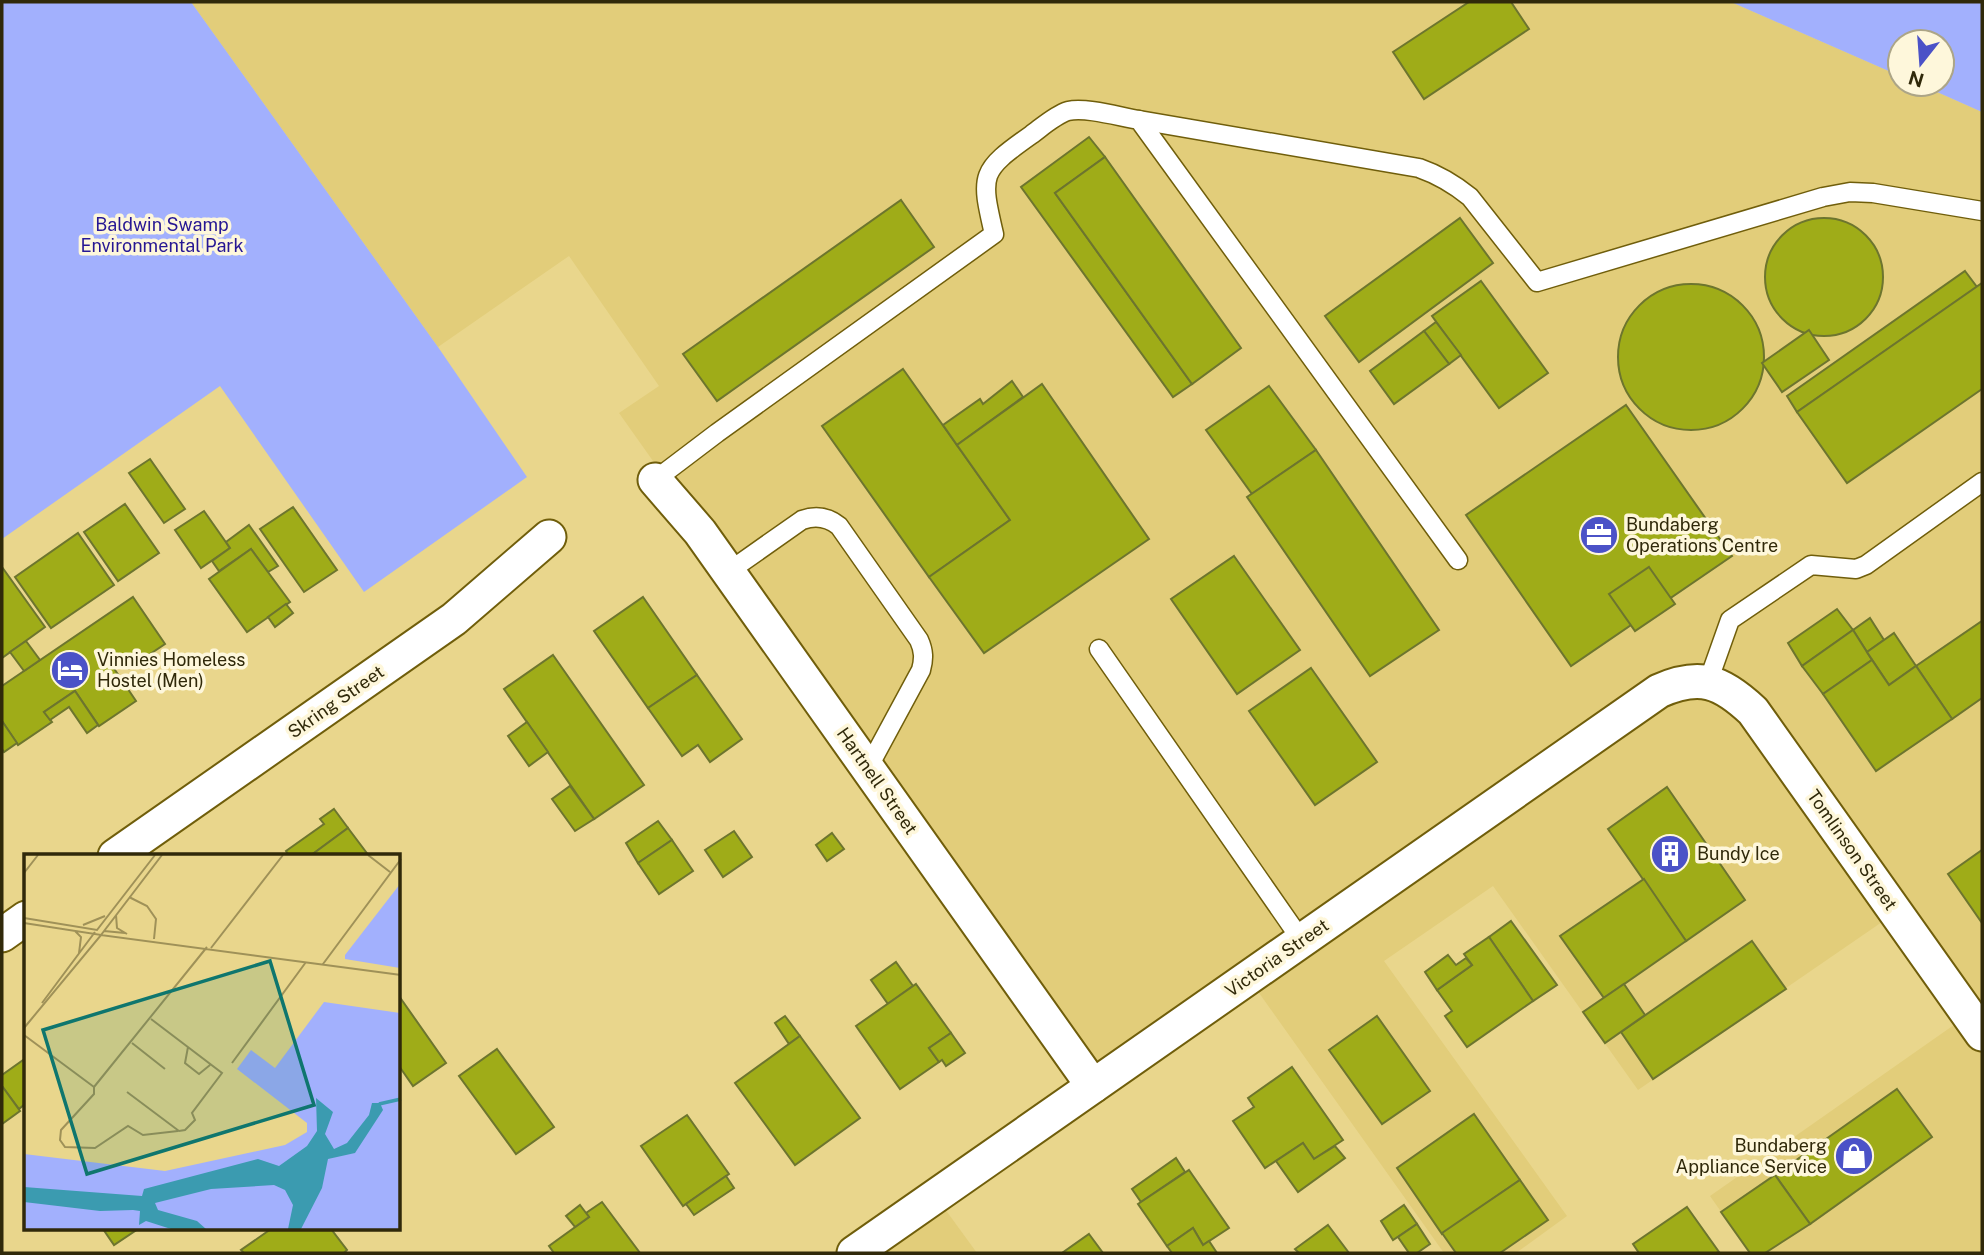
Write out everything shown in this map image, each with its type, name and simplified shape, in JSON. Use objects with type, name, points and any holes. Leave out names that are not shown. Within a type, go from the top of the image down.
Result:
[{"type":"street","name":"Hartnell Street","points":[[654,480],[700,533],[729,572],[1093,1086]]},
{"type":"street","name":"Skring Street","points":[[118,854],[454,619],[550,537]]},
{"type":"street","name":"Victoria Street","points":[[854,1253],[1659,691],[1691,681],[1708,682]]},
{"type":"street","name":"Tomlinson Street","points":[[1708,682],[1725,689],[1753,711],[1982,1034]]},
{"type":"street","points":[[2,935],[24,919]]},
{"type":"lane","points":[[654,480],[994,234],[985,196],[986,181],[991,168],[1000,157],[1056,117],[1069,111],[1090,111],[1419,168],[1438,175],[1470,197],[1537,282],[1823,197],[1850,192],[1873,193],[1982,211]]},
{"type":"lane","points":[[1139,120],[1458,560]]},
{"type":"lane","points":[[1708,682],[1730,620],[1811,565],[1856,569],[1866,565],[1982,482]]},
{"type":"lane","points":[[729,572],[802,520],[821,517],[832,520],[839,526],[919,640],[923,650],[921,670],[867,768]]},
{"type":"lane","points":[[1099,649],[1302,941]]},
{"type":"shaded area","points":[[191,2],[1731,2],[1886,70],[1886,98],[1950,98],[1982,112],[1982,1253],[1750,1253],[1710,1196],[1971,1013],[1898,911],[1638,1090],[1493,886],[1384,961],[1567,1216],[1516,1253],[1444,1253],[1247,976],[1094,1083],[619,413],[659,386],[569,256],[438,347]]},
{"type":"shaded area","points":[[934,1194],[977,1253],[849,1253]]},
{"type":"green space","name":"Baldwin Swamp Environmental Park","points":[[2,2],[191,2],[438,347],[527,477],[364,592],[220,386],[2,539]]},
{"type":"green space","points":[[1731,2],[1982,2],[1982,112],[1950,98],[1956,98],[1956,28],[1886,28],[1886,70]]},
{"type":"building","points":[[1469,2],[1511,2],[1529,29],[1424,99],[1393,52]]},
{"type":"building","points":[[1089,137],[1105,157],[1055,193],[1192,384],[1173,397],[1021,187]]},
{"type":"building","points":[[1105,157],[1241,348],[1192,384],[1055,193]]},
{"type":"building","points":[[901,200],[934,247],[717,401],[683,354]]},
{"type":"building","points":[[1460,218],[1493,263],[1359,362],[1325,316]]},
{"type":"building","points":[[1824,218],[1847,222],[1866,235],[1879,254],[1883,277],[1879,300],[1866,319],[1847,332],[1824,336],[1801,332],[1782,319],[1769,300],[1765,277],[1769,254],[1782,235],[1801,222]]},
{"type":"building","points":[[1965,271],[1977,287],[1797,412],[1787,396]]},
{"type":"building","points":[[1481,281],[1548,373],[1499,408],[1432,316]]},
{"type":"building","points":[[1982,283],[1982,389],[1847,483],[1797,412]]},
{"type":"building","points":[[1691,284],[1719,290],[1742,306],[1758,329],[1764,357],[1758,385],[1742,408],[1719,424],[1691,430],[1663,424],[1640,408],[1624,385],[1618,357],[1624,329],[1640,306],[1663,290]]},
{"type":"building","points":[[1436,322],[1461,355],[1449,364],[1424,331]]},
{"type":"building","points":[[1809,330],[1829,360],[1782,392],[1762,363]]},
{"type":"building","points":[[1424,331],[1449,364],[1394,404],[1370,371]]},
{"type":"building","points":[[903,369],[1010,520],[929,577],[822,426]]},
{"type":"building","points":[[1012,381],[1023,397],[957,445],[943,425],[980,399],[983,404]]},
{"type":"building","points":[[1042,384],[1149,539],[984,653],[929,577],[1010,520],[957,445]]},
{"type":"building","points":[[1269,386],[1316,450],[1252,494],[1206,430]]},
{"type":"building","name":"Bundaberg Operations Centre","points":[[1626,405],[1732,556],[1571,666],[1466,515]]},
{"type":"building","points":[[1316,450],[1439,630],[1370,676],[1247,497]]},
{"type":"building","points":[[150,459],[185,509],[164,523],[129,473]]},
{"type":"building","points":[[125,504],[159,553],[118,581],[84,532]]},
{"type":"building","points":[[293,507],[337,570],[304,592],[260,529]]},
{"type":"building","points":[[204,511],[230,548],[201,568],[175,530]]},
{"type":"building","points":[[249,525],[278,566],[268,572],[251,549],[219,571],[212,561],[230,548],[226,542]]},
{"type":"building","points":[[78,533],[114,585],[51,628],[15,577]]},
{"type":"building","points":[[251,549],[290,602],[247,632],[209,579]]},
{"type":"building","points":[[1234,556],[1300,650],[1237,694],[1171,599]]},
{"type":"building","points":[[2,567],[45,627],[2,658]]},
{"type":"building","points":[[1649,567],[1675,604],[1635,631],[1609,594]]},
{"type":"building","name":"Vinnies Homeless Hostel (Men)","points":[[133,597],[165,644],[129,668],[123,659],[113,667],[136,701],[99,726],[75,691],[44,712],[52,722],[18,745],[2,721],[2,686]]},
{"type":"building","points":[[643,597],[697,675],[648,708],[594,631]]},
{"type":"building","points":[[286,604],[293,613],[275,627],[268,617]]},
{"type":"building","points":[[1837,609],[1853,630],[1802,666],[1788,643]]},
{"type":"building","points":[[1870,618],[1884,640],[1867,652],[1853,630]]},
{"type":"building","points":[[1982,621],[1982,698],[1952,719],[1916,666]]},
{"type":"building","points":[[1853,630],[1872,660],[1823,694],[1802,666]]},
{"type":"building","points":[[1894,633],[1916,666],[1889,685],[1867,652]]},
{"type":"building","points":[[26,641],[40,660],[24,671],[10,652]]},
{"type":"building","points":[[553,655],[644,785],[594,819],[504,689]]},
{"type":"building","points":[[1872,660],[1889,685],[1916,666],[1952,719],[1876,771],[1823,694]]},
{"type":"building","points":[[1311,668],[1377,762],[1315,805],[1249,711]]},
{"type":"building","points":[[697,675],[742,739],[710,762],[698,745],[682,756],[648,708]]},
{"type":"building","points":[[75,691],[98,725],[87,733],[69,707],[50,720],[44,712]]},
{"type":"building","points":[[2,721],[17,743],[4,752],[2,749]]},
{"type":"building","points":[[527,722],[548,752],[529,766],[508,736]]},
{"type":"building","points":[[570,786],[594,819],[575,831],[552,799]]},
{"type":"building","name":"Bundy Ice","points":[[1667,787],[1745,900],[1686,941],[1608,829]]},
{"type":"building","points":[[334,809],[348,828],[313,854],[288,854],[286,851],[324,824],[320,819]]},
{"type":"building","points":[[658,821],[672,840],[638,863],[626,843]]},
{"type":"building","points":[[348,828],[368,854],[313,854]]},
{"type":"building","points":[[734,831],[752,857],[723,877],[705,850]]},
{"type":"building","points":[[832,833],[844,849],[827,861],[816,845]]},
{"type":"building","points":[[672,840],[693,871],[659,894],[638,863]]},
{"type":"building","points":[[1982,850],[1982,923],[1948,874]]},
{"type":"building","points":[[1644,879],[1686,941],[1604,998],[1560,936]]},
{"type":"building","points":[[1511,921],[1557,985],[1533,1001],[1489,937]]},
{"type":"building","points":[[1489,937],[1533,1001],[1467,1047],[1445,1016],[1452,1011],[1437,990],[1472,965],[1464,954]]},
{"type":"building","points":[[1752,941],[1786,989],[1653,1079],[1621,1032]]},
{"type":"building","points":[[1448,955],[1456,965],[1466,958],[1472,965],[1437,990],[1425,972]]},
{"type":"building","points":[[896,962],[913,986],[888,1004],[871,980]]},
{"type":"building","points":[[916,984],[951,1033],[929,1048],[939,1062],[900,1089],[856,1026]]},
{"type":"building","points":[[1624,984],[1645,1015],[1605,1043],[1583,1012]]},
{"type":"building","points":[[401,999],[446,1063],[413,1086],[401,1069]]},
{"type":"building","points":[[785,1016],[800,1036],[789,1044],[775,1023]]},
{"type":"building","points":[[1377,1016],[1430,1091],[1382,1124],[1329,1050]]},
{"type":"building","points":[[951,1033],[965,1053],[946,1066],[942,1060],[939,1062],[929,1048]]},
{"type":"building","points":[[800,1036],[860,1118],[795,1165],[735,1083]]},
{"type":"building","points":[[497,1049],[554,1127],[516,1154],[459,1076]]},
{"type":"building","points":[[24,1059],[24,1105],[19,1109],[2,1086],[2,1075]]},
{"type":"building","points":[[1292,1067],[1343,1140],[1314,1159],[1303,1143],[1265,1168],[1233,1121],[1254,1107],[1248,1098]]},
{"type":"building","points":[[2,1086],[20,1111],[2,1124]]},
{"type":"building","name":"Bundaberg Appliance Service","points":[[1897,1089],[1932,1137],[1810,1224],[1775,1175]]},
{"type":"building","points":[[1474,1114],[1520,1180],[1442,1234],[1397,1168]]},
{"type":"building","points":[[687,1115],[729,1174],[683,1206],[641,1146]]},
{"type":"building","points":[[1303,1143],[1314,1159],[1335,1146],[1345,1158],[1298,1192],[1276,1161]]},
{"type":"building","points":[[1176,1158],[1185,1172],[1141,1202],[1132,1189]]},
{"type":"building","points":[[1189,1170],[1229,1228],[1203,1245],[1193,1228],[1167,1246],[1138,1204]]},
{"type":"building","points":[[1775,1175],[1810,1224],[1765,1253],[1750,1253],[1721,1212]]},
{"type":"building","points":[[726,1176],[734,1188],[694,1215],[686,1204]]},
{"type":"building","points":[[1520,1180],[1548,1220],[1500,1253],[1456,1253],[1442,1233]]},
{"type":"building","points":[[602,1202],[640,1253],[554,1253],[549,1246],[589,1217],[586,1213]]},
{"type":"building","points":[[580,1205],[589,1217],[575,1227],[566,1216]]},
{"type":"building","points":[[1404,1205],[1417,1224],[1393,1240],[1381,1221]]},
{"type":"building","points":[[1687,1207],[1719,1252],[1639,1253],[1633,1244]]},
{"type":"building","points":[[1417,1224],[1430,1244],[1417,1253],[1409,1253],[1398,1237]]},
{"type":"building","points":[[1328,1225],[1349,1253],[1299,1253],[1295,1249]]},
{"type":"building","points":[[1193,1228],[1203,1245],[1209,1241],[1217,1253],[1172,1253],[1167,1246]]},
{"type":"building","points":[[104,1230],[136,1230],[114,1245]]},
{"type":"building","points":[[270,1230],[332,1230],[347,1250],[344,1253],[244,1253],[241,1250]]},
{"type":"building","points":[[1089,1234],[1103,1253],[1062,1253]]},
{"type":"place","name":"Bundaberg Operations Centre","points":[[1599,535]]},
{"type":"place","name":"Vinnies Homeless Hostel (Men)","points":[[70,670]]},
{"type":"place","name":"Bundy Ice","points":[[1670,854]]},
{"type":"place","name":"Bundaberg Appliance Service","points":[[1854,1156]]}]
